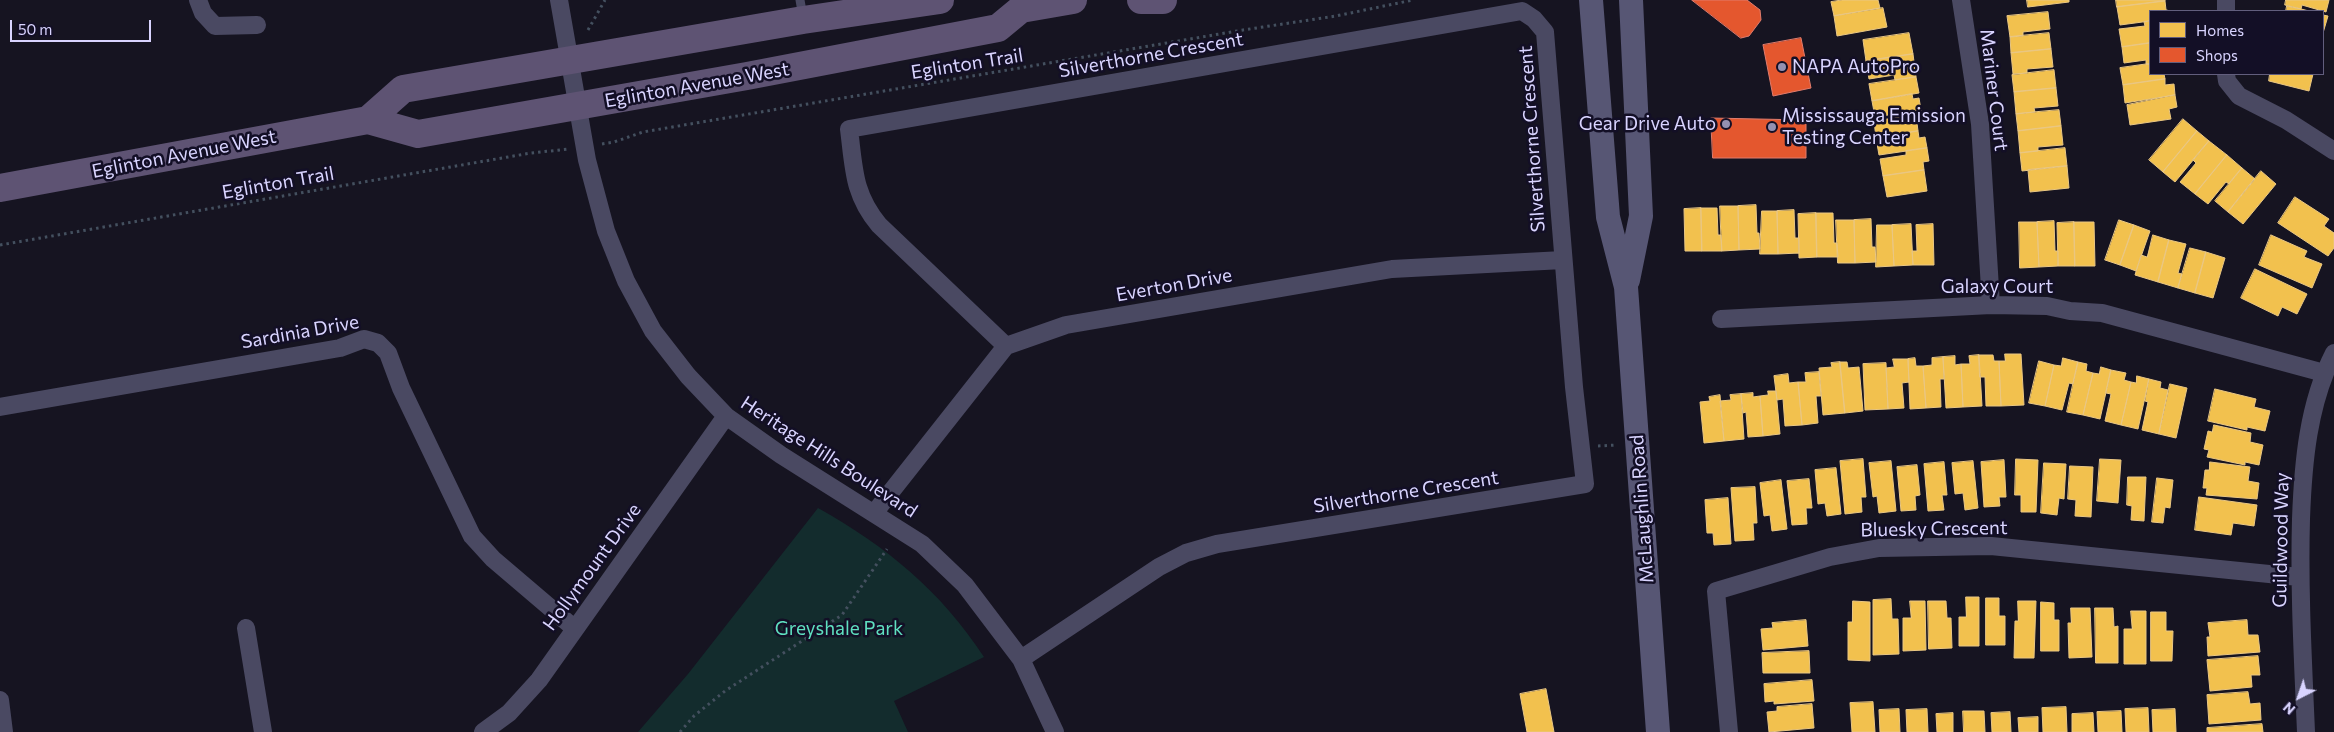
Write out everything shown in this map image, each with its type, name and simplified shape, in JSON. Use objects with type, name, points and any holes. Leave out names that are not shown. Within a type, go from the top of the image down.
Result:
[{"type":"main road","points":[[368,120],[404,89],[570,60],[802,10],[940,0]]},
{"type":"main road","name":"Eglinton Avenue West","points":[[0,188],[368,120],[418,134],[578,106],[998,28],[1013,5],[1073,0]]},
{"type":"main road","points":[[1141,0],[1163,0]]},
{"type":"street","points":[[198,0],[203,13],[216,26],[258,24]]},
{"type":"street","name":"Heritage Hills Boulevard","points":[[559,0],[587,160],[606,232],[626,281],[663,346],[706,397],[726,416],[781,455],[875,512],[922,544],[964,585],[1021,659],[1055,732]]},
{"type":"street","name":"McLaughlin Road","points":[[1591,0],[1608,218],[1626,287],[1658,732]]},
{"type":"street","name":"McLaughlin Road","points":[[1626,287],[1641,216],[1631,0]]},
{"type":"street","name":"Mariner Court","points":[[1961,0],[1980,124],[1992,305]]},
{"type":"street","name":"Silverthorne Crescent","points":[[1006,346],[879,225],[866,210],[858,190],[848,129],[1522,11],[1534,19],[1545,32],[1563,260],[1585,484],[1217,544],[1186,554],[1159,567],[1021,659]]},
{"type":"street","points":[[2226,75],[2227,81],[2239,96],[2286,120],[2334,151]]},
{"type":"street","name":"Everton Drive","points":[[1006,346],[1066,325],[1392,269],[1563,260]]},
{"type":"street","name":"Galaxy Court","points":[[1721,319],[1992,305],[2048,306],[2070,311],[2102,313],[2324,373]]},
{"type":"street","name":"Sardinia Drive","points":[[0,407],[340,348],[364,339],[378,343],[388,353],[401,388],[472,536],[493,559],[574,628]]},
{"type":"street","points":[[875,512],[1006,346]]},
{"type":"street","name":"Guildwood Way","points":[[2306,732],[2299,577],[2303,463],[2324,373],[2334,353]]},
{"type":"street","name":"Hollymount Drive","points":[[483,732],[509,713],[539,680],[726,416]]},
{"type":"street","name":"Bluesky Crescent","points":[[1729,732],[1716,591],[1830,557],[1879,548],[1991,546],[2299,577]]},
{"type":"street","points":[[246,628],[262,732]]},
{"type":"street","points":[[0,700],[4,732]]},
{"type":"path","points":[[588,30],[605,0]]},
{"type":"path","name":"Eglinton Trail","points":[[614,142],[643,132],[688,124],[1336,16],[1413,0]]},
{"type":"path","name":"Eglinton Trail","points":[[0,245],[531,153],[562,150]]},
{"type":"path","points":[[1580,446],[1637,444]]},
{"type":"path","points":[[680,732],[694,716],[725,691],[842,615],[887,550]]},
{"type":"green space","name":"Greyshale Park","points":[[818,508],[867,538],[910,572],[949,611],[984,657],[894,701],[908,732],[638,732],[688,674]]},
{"type":"building: Homes","points":[[1842,0],[1878,0],[1880,8],[1834,16],[1831,2]]},
{"type":"building: Homes","points":[[2027,0],[2069,0],[2069,2],[2028,7]]},
{"type":"building: Homes","points":[[2116,0],[2165,0],[2165,1],[2117,7]]},
{"type":"building: Homes","points":[[2286,0],[2329,0],[2326,12],[2302,5],[2301,9],[2285,5]]},
{"type":"building: Homes","points":[[2165,1],[2166,10],[2149,10],[2149,21],[2120,25],[2117,7]]},
{"type":"building: Homes","points":[[2287,6],[2305,10],[2286,10]]},
{"type":"building: Homes","points":[[1883,8],[1887,27],[1837,36],[1834,16]]},
{"type":"building: Homes","points":[[2048,12],[2050,29],[2023,32],[2023,36],[2010,37],[2007,16]]},
{"type":"building: Homes","points":[[2324,15],[2328,16],[2324,30]]},
{"type":"building: Homes","points":[[2149,21],[2149,43],[2122,47],[2119,29],[2145,26],[2144,22]]},
{"type":"building: Homes","points":[[1909,33],[1913,54],[1866,61],[1863,40]]},
{"type":"building: Homes","points":[[2049,33],[2051,49],[2011,53],[2010,37]]},
{"type":"building: Homes","points":[[2149,43],[2149,64],[2146,64],[2146,60],[2124,63],[2122,47]]},
{"type":"building: Homes","points":[[2051,49],[2053,67],[2027,69],[2027,73],[2013,74],[2011,53]]},
{"type":"building: Homes","points":[[1913,54],[1916,77],[1895,80],[1894,75],[1869,79],[1866,61]]},
{"type":"building: Homes","points":[[2149,64],[2149,75],[2164,75],[2165,79],[2123,85],[2120,68]]},
{"type":"building: Homes","points":[[2054,70],[2056,88],[2014,92],[2012,75]]},
{"type":"building: Homes","points":[[2270,75],[2313,75],[2309,91],[2269,81]]},
{"type":"building: Homes","points":[[1916,77],[1919,93],[1872,101],[1869,84]]},
{"type":"building: Homes","points":[[2165,79],[2165,85],[2174,84],[2175,95],[2125,103],[2123,85]]},
{"type":"building: Homes","points":[[2056,88],[2058,106],[2034,108],[2035,112],[2016,114],[2014,92]]},
{"type":"building: Homes","points":[[1912,94],[1913,99],[1919,98],[1921,110],[1875,117],[1872,101]]},
{"type":"building: Homes","points":[[2175,95],[2177,107],[2169,109],[2171,119],[2130,125],[2127,105]]},
{"type":"building: Homes","points":[[1921,110],[1923,122],[1917,123],[1918,131],[1876,138],[1874,121],[1901,117],[1901,113]]},
{"type":"building: Homes","points":[[2059,110],[2061,126],[2018,131],[2016,114]]},
{"type":"building: Homes","points":[[2183,119],[2197,131],[2163,172],[2149,160]]},
{"type":"building: Homes","points":[[2061,126],[2063,145],[2038,147],[2038,151],[2020,153],[2018,131]]},
{"type":"building: Homes","points":[[1918,131],[1919,138],[1925,137],[1927,148],[1879,155],[1876,138]]},
{"type":"building: Homes","points":[[2197,131],[2209,141],[2175,182],[2163,172]]},
{"type":"building: Homes","points":[[2209,141],[2227,155],[2195,194],[2180,182],[2196,163],[2193,160]]},
{"type":"building: Homes","points":[[1927,148],[1929,161],[1923,162],[1924,170],[1883,176],[1880,159],[1906,155],[1906,151]]},
{"type":"building: Homes","points":[[2065,148],[2067,166],[2022,171],[2020,153]]},
{"type":"building: Homes","points":[[2227,155],[2242,168],[2229,184],[2226,182],[2208,204],[2195,194]]},
{"type":"building: Homes","points":[[2067,166],[2069,188],[2030,192],[2028,170]]},
{"type":"building: Homes","points":[[2242,168],[2255,179],[2228,212],[2215,201]]},
{"type":"building: Homes","points":[[1924,170],[1927,191],[1887,197],[1883,176]]},
{"type":"building: Homes","points":[[2261,171],[2276,184],[2243,224],[2228,212]]},
{"type":"building: Homes","points":[[2295,197],[2329,219],[2324,226],[2334,233],[2334,248],[2328,256],[2278,223]]},
{"type":"building: Homes","points":[[1756,205],[1757,233],[1759,233],[1760,249],[1739,250],[1738,206]]},
{"type":"building: Homes","points":[[1720,206],[1738,206],[1739,250],[1722,251]]},
{"type":"building: Homes","points":[[1701,208],[1717,208],[1718,235],[1721,235],[1722,251],[1702,251]]},
{"type":"building: Homes","points":[[1701,208],[1702,251],[1685,251],[1684,209]]},
{"type":"building: Homes","points":[[1794,210],[1795,238],[1799,238],[1799,253],[1778,254],[1777,211]]},
{"type":"building: Homes","points":[[1762,211],[1777,211],[1778,254],[1760,254]]},
{"type":"building: Homes","points":[[1816,213],[1833,213],[1834,243],[1837,243],[1838,257],[1817,257]]},
{"type":"building: Homes","points":[[1816,213],[1817,257],[1799,258],[1798,214]]},
{"type":"building: Homes","points":[[1871,219],[1872,247],[1875,247],[1876,262],[1855,263],[1854,220]]},
{"type":"building: Homes","points":[[1836,220],[1854,220],[1855,263],[1838,263]]},
{"type":"building: Homes","points":[[2119,220],[2134,225],[2120,265],[2105,260]]},
{"type":"building: Homes","points":[[2054,221],[2055,251],[2058,251],[2058,266],[2039,267],[2037,222]]},
{"type":"building: Homes","points":[[2019,222],[2037,222],[2039,267],[2020,268]]},
{"type":"building: Homes","points":[[2074,222],[2094,222],[2095,266],[2075,266]]},
{"type":"building: Homes","points":[[2074,222],[2075,266],[2058,266],[2057,223]]},
{"type":"building: Homes","points":[[1911,224],[1913,265],[1894,266],[1892,225]]},
{"type":"building: Homes","points":[[1933,224],[1934,265],[1913,265],[1912,251],[1917,251],[1916,225]]},
{"type":"building: Homes","points":[[1877,225],[1892,225],[1894,266],[1876,267]]},
{"type":"building: Homes","points":[[2134,225],[2150,231],[2136,271],[2120,265]]},
{"type":"building: Homes","points":[[2153,235],[2169,240],[2158,282],[2135,275],[2141,255],[2147,257]]},
{"type":"building: Homes","points":[[2271,235],[2307,251],[2304,257],[2322,264],[2312,288],[2259,265]]},
{"type":"building: Homes","points":[[2169,240],[2186,244],[2178,273],[2182,274],[2178,288],[2158,282]]},
{"type":"building: Homes","points":[[2190,248],[2206,252],[2195,293],[2178,288]]},
{"type":"building: Homes","points":[[2206,252],[2225,258],[2213,298],[2195,293]]},
{"type":"building: Homes","points":[[2255,269],[2307,294],[2297,314],[2282,307],[2278,316],[2241,298]]},
{"type":"building: Homes","points":[[2005,354],[2021,354],[2024,405],[2001,406],[1999,361],[2005,361]]},
{"type":"building: Homes","points":[[1979,355],[1982,406],[1963,407],[1961,364],[1970,364],[1969,356]]},
{"type":"building: Homes","points":[[1979,355],[1993,355],[1994,361],[1999,361],[2001,406],[1986,406],[1985,377],[1980,377]]},
{"type":"building: Homes","points":[[1955,356],[1955,365],[1961,364],[1963,407],[1946,408],[1943,357]]},
{"type":"building: Homes","points":[[1943,357],[1944,379],[1940,379],[1941,407],[1926,408],[1923,366],[1932,365],[1932,358]]},
{"type":"building: Homes","points":[[1915,358],[1916,366],[1923,366],[1926,408],[1910,409],[1908,359]]},
{"type":"building: Homes","points":[[2063,358],[2078,362],[2073,384],[2069,383],[2062,410],[2045,406],[2054,365],[2061,366]]},
{"type":"building: Homes","points":[[1893,359],[1908,359],[1909,382],[1902,383],[1904,408],[1888,409],[1886,368],[1894,367]]},
{"type":"building: Homes","points":[[2039,361],[2054,365],[2045,406],[2029,403]]},
{"type":"building: Homes","points":[[1840,362],[1847,362],[1848,368],[1859,367],[1863,411],[1845,413]]},
{"type":"building: Homes","points":[[1840,362],[1845,413],[1823,415],[1819,368],[1832,367],[1831,363]]},
{"type":"building: Homes","points":[[2078,362],[2087,364],[2086,371],[2093,373],[2083,415],[2067,412]]},
{"type":"building: Homes","points":[[1886,363],[1888,409],[1865,410],[1863,364]]},
{"type":"building: Homes","points":[[2101,367],[2111,370],[2100,419],[2083,415],[2093,373],[2099,374]]},
{"type":"building: Homes","points":[[2111,370],[2126,373],[2124,380],[2131,382],[2121,425],[2105,421],[2111,394],[2106,393]]},
{"type":"building: Homes","points":[[1819,372],[1821,396],[1816,396],[1818,423],[1802,425],[1798,382],[1806,382],[1805,373]]},
{"type":"building: Homes","points":[[1788,374],[1789,383],[1798,382],[1802,425],[1785,426],[1783,399],[1777,400],[1774,376]]},
{"type":"building: Homes","points":[[2137,376],[2149,379],[2138,429],[2121,425],[2131,382],[2136,383]]},
{"type":"building: Homes","points":[[2149,379],[2161,382],[2160,388],[2168,390],[2159,434],[2142,430],[2148,402],[2145,401]]},
{"type":"building: Homes","points":[[2170,384],[2187,388],[2176,438],[2159,434]]},
{"type":"building: Homes","points":[[2215,389],[2256,399],[2254,407],[2270,411],[2265,431],[2247,427],[2247,430],[2208,421]]},
{"type":"building: Homes","points":[[1768,391],[1776,391],[1780,434],[1763,436],[1760,396],[1768,395]]},
{"type":"building: Homes","points":[[1753,393],[1753,397],[1760,396],[1763,436],[1748,437],[1746,412],[1743,413],[1741,394]]},
{"type":"building: Homes","points":[[1741,394],[1744,439],[1724,441],[1720,401],[1731,400],[1730,395]]},
{"type":"building: Homes","points":[[1720,395],[1724,441],[1704,443],[1700,402],[1710,401],[1709,397]]},
{"type":"building: Homes","points":[[2214,425],[2251,433],[2250,442],[2263,445],[2259,465],[2245,462],[2245,465],[2207,457],[2209,450],[2204,449],[2208,431],[2212,432]]},
{"type":"building: Homes","points":[[1863,459],[1866,497],[1861,497],[1862,512],[1845,514],[1840,461]]},
{"type":"building: Homes","points":[[2016,459],[2038,460],[2036,512],[2021,512],[2021,495],[2015,495]]},
{"type":"building: Homes","points":[[2100,459],[2121,460],[2118,503],[2097,501]]},
{"type":"building: Homes","points":[[2004,460],[2006,497],[1999,497],[2000,506],[1984,507],[1981,462]]},
{"type":"building: Homes","points":[[1891,461],[1896,511],[1879,513],[1877,496],[1873,497],[1869,463]]},
{"type":"building: Homes","points":[[1973,461],[1978,508],[1965,510],[1963,493],[1955,494],[1952,463]]},
{"type":"building: Homes","points":[[1944,462],[1947,495],[1942,495],[1944,510],[1928,511],[1924,464]]},
{"type":"building: Homes","points":[[2210,462],[2250,467],[2248,481],[2259,483],[2257,499],[2206,495],[2207,488],[2203,488],[2205,470],[2209,470]]},
{"type":"building: Homes","points":[[2044,463],[2066,464],[2064,499],[2059,498],[2057,515],[2041,513]]},
{"type":"building: Homes","points":[[1917,465],[1920,495],[1915,496],[1916,510],[1901,511],[1897,467]]},
{"type":"building: Homes","points":[[2070,466],[2093,467],[2091,517],[2075,516],[2076,500],[2068,499]]},
{"type":"building: Homes","points":[[1836,468],[1841,514],[1827,516],[1825,503],[1818,504],[1815,470]]},
{"type":"building: Homes","points":[[2128,477],[2146,477],[2144,521],[2131,520],[2132,506],[2127,505]]},
{"type":"building: Homes","points":[[2157,478],[2173,480],[2170,508],[2165,507],[2163,523],[2152,522]]},
{"type":"building: Homes","points":[[1809,479],[1812,508],[1806,508],[1807,524],[1792,525],[1787,481]]},
{"type":"building: Homes","points":[[1781,480],[1787,529],[1772,531],[1770,515],[1764,516],[1760,483]]},
{"type":"building: Homes","points":[[1755,487],[1757,523],[1753,523],[1754,540],[1735,541],[1731,488]]},
{"type":"building: Homes","points":[[2199,497],[2257,505],[2254,526],[2233,523],[2231,535],[2195,530]]},
{"type":"building: Homes","points":[[1728,498],[1731,544],[1714,545],[1713,533],[1707,533],[1705,500]]},
{"type":"building: Homes","points":[[1966,597],[1979,597],[1979,646],[1959,646],[1959,617],[1966,617]]},
{"type":"building: Homes","points":[[1986,598],[1999,598],[1999,616],[2005,616],[2005,645],[1986,645]]},
{"type":"building: Homes","points":[[1891,599],[1892,619],[1898,619],[1899,654],[1873,655],[1873,600]]},
{"type":"building: Homes","points":[[1853,601],[1870,602],[1870,661],[1848,660],[1848,622],[1852,622]]},
{"type":"building: Homes","points":[[1910,601],[1925,601],[1926,650],[1903,651],[1903,618],[1911,618]]},
{"type":"building: Homes","points":[[1928,601],[1946,601],[1947,618],[1951,618],[1952,648],[1929,649]]},
{"type":"building: Homes","points":[[2018,601],[2036,601],[2034,658],[2014,658],[2015,621],[2018,621]]},
{"type":"building: Homes","points":[[2041,602],[2054,603],[2054,620],[2059,620],[2059,651],[2041,651]]},
{"type":"building: Homes","points":[[2071,608],[2090,608],[2092,657],[2069,658],[2068,623],[2071,623]]},
{"type":"building: Homes","points":[[2095,608],[2113,608],[2114,627],[2118,626],[2118,663],[2096,663]]},
{"type":"building: Homes","points":[[2131,611],[2146,611],[2146,664],[2124,664],[2124,629],[2132,629]]},
{"type":"building: Homes","points":[[2151,612],[2166,612],[2166,631],[2173,631],[2172,661],[2151,661]]},
{"type":"building: Homes","points":[[1806,620],[1808,646],[1763,650],[1761,629],[1773,628],[1772,623]]},
{"type":"building: Homes","points":[[2247,620],[2248,635],[2258,635],[2260,652],[2208,656],[2207,637],[2210,637],[2208,623]]},
{"type":"building: Homes","points":[[1809,651],[1810,673],[1763,673],[1762,653]]},
{"type":"building: Homes","points":[[2258,656],[2260,675],[2251,675],[2252,687],[2210,691],[2207,660]]},
{"type":"building: Homes","points":[[1812,680],[1814,701],[1774,704],[1774,701],[1765,702],[1764,684]]},
{"type":"building: Homes","points":[[1546,689],[1554,732],[1527,732],[1520,694]]},
{"type":"building: Homes","points":[[2248,692],[2250,704],[2260,703],[2261,720],[2209,724],[2207,695]]},
{"type":"building: Homes","points":[[1873,702],[1875,732],[1852,732],[1850,703]]},
{"type":"building: Homes","points":[[1812,704],[1814,728],[1769,732],[1767,712],[1777,711],[1777,707]]},
{"type":"building: Homes","points":[[2066,707],[2067,732],[2043,732],[2042,708]]},
{"type":"building: Homes","points":[[2148,708],[2149,732],[2126,732],[2125,709]]},
{"type":"building: Homes","points":[[1899,709],[1900,732],[1880,732],[1879,710]]},
{"type":"building: Homes","points":[[1927,709],[1928,732],[1907,732],[1906,710]]},
{"type":"building: Homes","points":[[2175,709],[2176,732],[2153,732],[2152,710]]},
{"type":"building: Homes","points":[[1963,711],[1984,711],[1985,732],[1964,732]]},
{"type":"building: Homes","points":[[2121,711],[2122,732],[2098,732],[2097,712]]},
{"type":"building: Homes","points":[[2010,712],[2011,732],[1992,732],[1991,713]]},
{"type":"building: Homes","points":[[1953,713],[1953,732],[1937,732],[1936,714]]},
{"type":"building: Homes","points":[[2093,713],[2094,732],[2072,732],[2072,714]]},
{"type":"building: Homes","points":[[2038,717],[2038,732],[2019,732],[2018,718]]},
{"type":"building: Homes","points":[[2262,724],[2263,732],[2207,732],[2207,728]]},
{"type":"building: Shops","points":[[1692,0],[1747,0],[1760,10],[1761,20],[1749,36],[1741,38]]},
{"type":"building: Shops","points":[[1801,38],[1811,88],[1773,96],[1763,45]]},
{"type":"building: Shops","points":[[1711,118],[1806,120],[1806,158],[1713,158]]},
{"type":"place","name":"NAPA AutoPro","points":[[1782,67]]},
{"type":"place","name":"Gear Drive Auto","points":[[1726,124]]},
{"type":"place","name":"Mississauga Emission Testing Center","points":[[1772,127]]}]
